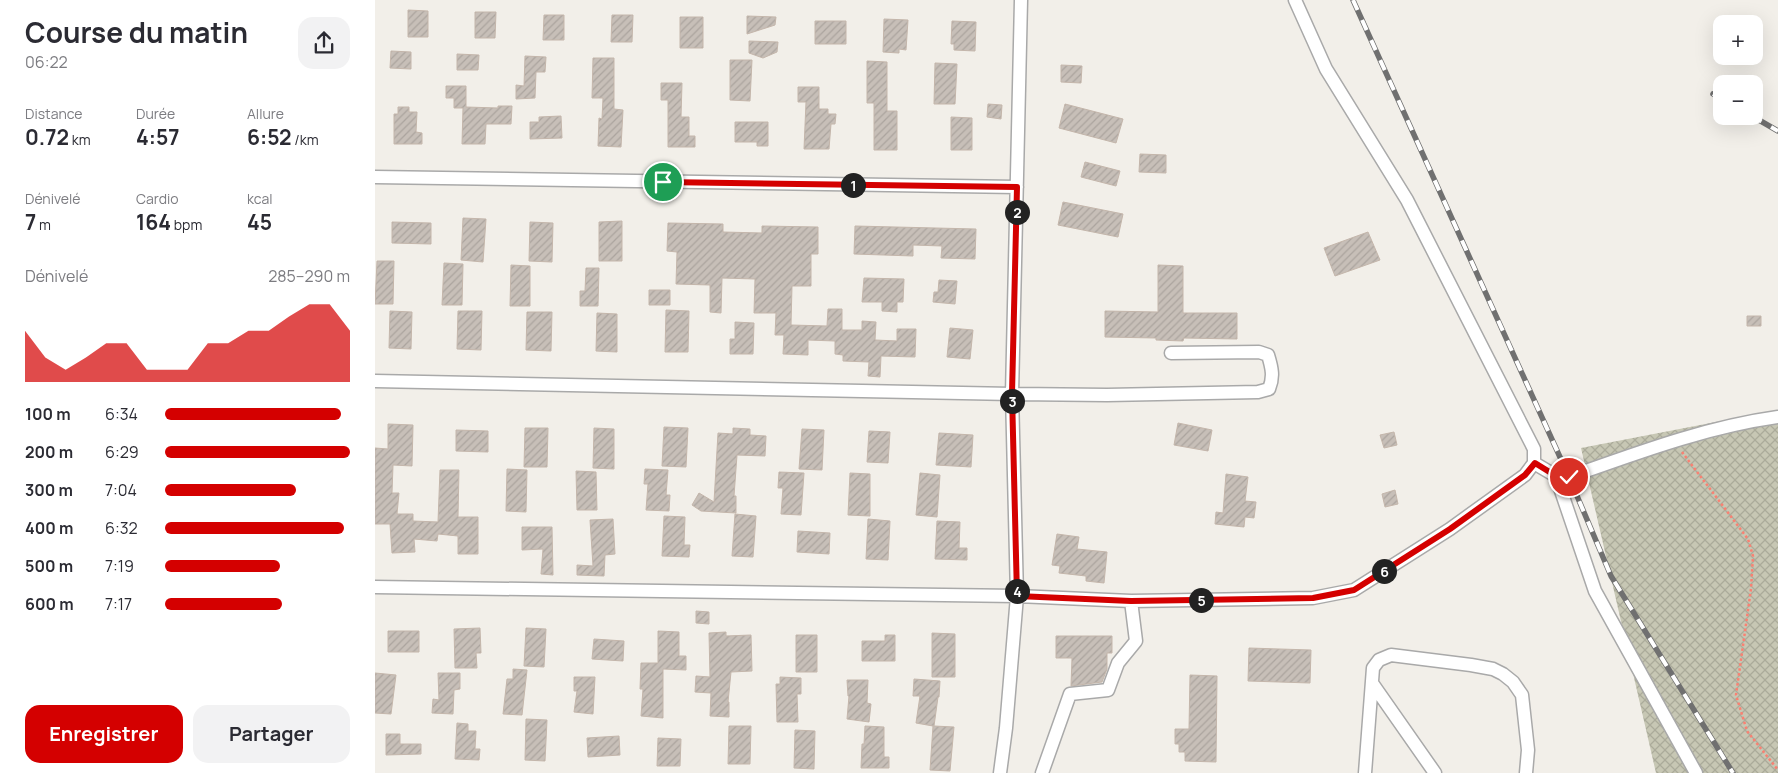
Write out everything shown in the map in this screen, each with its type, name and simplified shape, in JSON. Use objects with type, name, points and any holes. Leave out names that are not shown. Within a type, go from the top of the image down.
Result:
[{"type":"street","points":[[1000,773],[1006,728],[1017,596],[1012,394],[1021,0]]},
{"type":"street","points":[[375,587],[1017,596],[1131,601],[1313,598],[1354,590],[1450,529],[1525,475],[1535,463],[1534,449],[1407,200],[1326,69],[1295,0]]},
{"type":"street","points":[[375,177],[1017,187]]},
{"type":"street","points":[[375,381],[1107,395],[1258,392],[1269,389],[1273,380],[1272,366],[1268,356],[1259,352],[1171,353]]},
{"type":"street","points":[[1535,463],[1556,476],[1569,477],[1674,440],[1778,417]]},
{"type":"street","points":[[1556,476],[1595,591],[1696,773]]},
{"type":"street","points":[[1042,773],[1070,694],[1108,690],[1118,663],[1136,641],[1131,601]]},
{"type":"street","points":[[1365,773],[1373,668],[1379,660],[1391,655],[1471,664],[1493,669],[1513,682],[1522,695],[1528,750],[1526,773]]},
{"type":"street","points":[[1372,683],[1435,773]]},
{"type":"path","points":[[1674,440],[1748,539],[1753,556],[1751,589],[1736,695],[1747,731],[1778,770]]},
{"type":"shaded area","points":[[1778,410],[1778,773],[1656,773],[1581,448]]},
{"type":"building","points":[[408,10],[428,11],[428,37],[408,37]]},
{"type":"building","points":[[475,12],[496,12],[495,38],[475,38]]},
{"type":"building","points":[[544,15],[564,15],[564,40],[543,40]]},
{"type":"building","points":[[612,15],[633,15],[632,42],[611,42]]},
{"type":"building","points":[[747,16],[776,17],[775,25],[747,34]]},
{"type":"building","points":[[680,17],[703,17],[703,48],[680,48]]},
{"type":"building","points":[[884,19],[908,20],[906,50],[899,49],[899,53],[883,52]]},
{"type":"building","points":[[815,21],[846,21],[846,44],[815,44]]},
{"type":"building","points":[[952,21],[976,22],[975,51],[954,50],[954,44],[951,44]]},
{"type":"building","points":[[749,41],[778,42],[777,52],[763,58],[749,53]]},
{"type":"building","points":[[391,51],[411,52],[411,69],[390,68]]},
{"type":"building","points":[[457,54],[479,55],[478,70],[457,70]]},
{"type":"building","points":[[525,56],[546,57],[545,72],[536,72],[535,98],[516,99],[516,85],[524,86]]},
{"type":"building","points":[[593,58],[614,58],[614,109],[623,110],[621,147],[598,146],[599,118],[602,119],[603,98],[592,98]]},
{"type":"building","points":[[730,60],[752,60],[750,101],[730,100]]},
{"type":"building","points":[[867,61],[887,62],[887,111],[897,111],[897,150],[874,150],[874,103],[867,103]]},
{"type":"building","points":[[935,63],[957,64],[955,104],[934,104]]},
{"type":"building","points":[[1061,65],[1082,66],[1081,83],[1061,82]]},
{"type":"building","points":[[661,83],[682,83],[681,117],[689,117],[689,136],[695,136],[695,147],[668,147],[668,100],[661,100]]},
{"type":"building","points":[[446,86],[466,86],[466,107],[498,108],[498,106],[512,106],[511,124],[486,124],[485,144],[462,144],[463,108],[454,108],[454,98],[446,98]]},
{"type":"building","points":[[798,87],[819,87],[819,109],[828,109],[828,114],[836,114],[835,124],[831,124],[829,149],[804,149],[806,102],[798,102]]},
{"type":"building","points":[[988,104],[1002,105],[1001,119],[987,117]]},
{"type":"building","points":[[1065,104],[1123,119],[1116,143],[1059,128]]},
{"type":"building","points":[[398,107],[409,107],[409,112],[417,112],[416,132],[422,133],[422,144],[394,144],[394,114],[398,114]]},
{"type":"building","points":[[561,116],[562,138],[530,139],[530,122],[539,122],[539,117]]},
{"type":"building","points":[[951,117],[972,118],[972,150],[951,150]]},
{"type":"building","points":[[735,122],[768,122],[768,146],[757,146],[757,142],[735,142]]},
{"type":"building","points":[[1140,154],[1166,155],[1166,173],[1139,172]]},
{"type":"building","points":[[1085,162],[1120,171],[1116,186],[1081,177]]},
{"type":"building","points":[[1063,202],[1123,214],[1118,237],[1058,225]]},
{"type":"building","points":[[463,218],[486,219],[483,262],[461,260]]},
{"type":"building","points":[[622,221],[622,261],[599,261],[599,222]]},
{"type":"building","points":[[392,222],[431,223],[431,244],[392,243]]},
{"type":"building","points":[[530,222],[553,223],[552,262],[529,261]]},
{"type":"building","points":[[668,223],[723,224],[723,232],[762,233],[762,226],[818,227],[818,254],[811,254],[811,286],[792,286],[791,325],[827,326],[828,309],[842,309],[842,330],[862,330],[862,321],[876,322],[875,340],[897,341],[897,329],[916,329],[915,357],[881,356],[880,377],[868,376],[869,362],[843,361],[843,355],[835,354],[835,341],[808,340],[808,355],[783,354],[784,335],[775,335],[776,313],[754,313],[755,279],[722,278],[721,313],[710,312],[710,285],[676,284],[677,252],[667,251]]},
{"type":"building","points":[[855,226],[976,229],[975,259],[941,258],[942,246],[913,245],[913,256],[854,254]]},
{"type":"building","points":[[1368,232],[1380,260],[1335,276],[1324,248]]},
{"type":"building","points":[[377,261],[394,261],[393,304],[375,304]]},
{"type":"building","points":[[444,263],[463,264],[462,305],[442,305]]},
{"type":"building","points":[[511,265],[530,266],[530,306],[510,306]]},
{"type":"building","points":[[1158,265],[1183,266],[1183,313],[1237,313],[1237,339],[1184,338],[1183,341],[1156,340],[1156,338],[1105,337],[1105,311],[1158,312]]},
{"type":"building","points":[[586,268],[599,268],[598,306],[580,306],[580,291],[585,291]]},
{"type":"building","points":[[864,278],[904,279],[903,302],[897,302],[897,312],[882,311],[882,302],[862,302]]},
{"type":"building","points":[[939,280],[957,281],[955,304],[933,302],[934,292],[938,292]]},
{"type":"building","points":[[649,290],[670,290],[670,305],[649,305]]},
{"type":"building","points":[[666,310],[689,311],[688,352],[665,352]]},
{"type":"building","points":[[390,311],[412,312],[411,349],[389,348]]},
{"type":"building","points":[[458,311],[482,311],[481,350],[457,349]]},
{"type":"building","points":[[527,312],[552,312],[551,351],[526,350]]},
{"type":"building","points":[[597,313],[617,314],[617,352],[596,351]]},
{"type":"building","points":[[1747,316],[1761,316],[1761,326],[1747,326]]},
{"type":"building","points":[[735,322],[754,323],[753,354],[730,354],[730,339],[735,339]]},
{"type":"building","points":[[950,328],[973,330],[970,359],[947,357]]},
{"type":"building","points":[[1178,423],[1212,430],[1208,451],[1174,445]]},
{"type":"building","points":[[388,424],[413,425],[412,466],[393,465],[392,493],[399,493],[397,514],[413,514],[413,521],[438,522],[440,470],[459,470],[458,517],[478,517],[478,554],[458,554],[458,536],[438,534],[437,541],[414,539],[415,552],[392,553],[390,524],[375,524],[375,448],[388,449]]},
{"type":"building","points":[[664,427],[688,428],[686,467],[662,466]]},
{"type":"building","points":[[525,428],[548,428],[547,467],[524,467]]},
{"type":"building","points":[[594,428],[614,429],[614,469],[593,468]]},
{"type":"building","points":[[733,428],[750,429],[750,435],[766,436],[765,456],[737,455],[734,496],[736,496],[736,513],[701,511],[692,505],[699,493],[714,502],[718,433],[733,434]]},
{"type":"building","points":[[802,429],[824,430],[822,470],[799,469]]},
{"type":"building","points":[[456,430],[488,431],[488,452],[456,451]]},
{"type":"building","points":[[869,431],[890,432],[888,463],[867,462]]},
{"type":"building","points":[[1394,432],[1397,445],[1384,448],[1380,435]]},
{"type":"building","points":[[939,433],[973,435],[971,467],[936,465]]},
{"type":"building","points":[[507,469],[527,470],[526,512],[506,511]]},
{"type":"building","points":[[645,469],[668,470],[666,495],[670,495],[669,511],[646,510],[648,484],[644,484]]},
{"type":"building","points":[[576,471],[596,472],[597,510],[577,510]]},
{"type":"building","points":[[779,472],[804,473],[801,515],[781,514],[783,488],[778,488]]},
{"type":"building","points":[[850,473],[870,474],[870,516],[848,515]]},
{"type":"building","points":[[920,473],[940,475],[937,517],[916,515]]},
{"type":"building","points":[[1226,474],[1248,477],[1245,501],[1256,502],[1254,518],[1245,517],[1244,527],[1215,524],[1216,512],[1223,513]]},
{"type":"building","points":[[1395,490],[1398,504],[1385,507],[1382,494]]},
{"type":"building","points":[[735,514],[756,516],[753,557],[732,556]]},
{"type":"building","points":[[664,516],[685,517],[684,545],[690,545],[689,557],[662,556]]},
{"type":"building","points":[[613,519],[615,554],[605,555],[604,576],[577,575],[577,565],[593,566],[590,520]]},
{"type":"building","points":[[868,519],[890,521],[888,560],[866,559]]},
{"type":"building","points":[[937,521],[960,522],[959,548],[967,548],[967,560],[935,559]]},
{"type":"building","points":[[522,527],[552,527],[553,575],[541,574],[543,549],[522,550]]},
{"type":"building","points":[[798,531],[830,533],[829,554],[797,552]]},
{"type":"building","points":[[1057,534],[1079,537],[1077,549],[1107,552],[1104,583],[1086,581],[1086,576],[1059,573],[1060,566],[1052,565]]},
{"type":"building","points":[[696,611],[709,612],[709,624],[696,623]]},
{"type":"building","points":[[480,628],[481,653],[476,653],[477,668],[455,668],[454,629]]},
{"type":"building","points":[[526,628],[546,629],[544,667],[524,666]]},
{"type":"building","points":[[388,631],[419,631],[419,652],[388,652]]},
{"type":"building","points":[[658,631],[679,632],[679,656],[686,656],[686,670],[663,669],[663,718],[641,716],[643,689],[640,689],[641,663],[658,663]]},
{"type":"building","points":[[726,632],[726,636],[751,635],[752,671],[731,672],[728,702],[729,717],[710,716],[711,693],[695,692],[696,676],[710,677],[709,633]]},
{"type":"building","points":[[932,633],[955,634],[955,677],[932,677]]},
{"type":"building","points":[[796,635],[817,635],[817,672],[796,672]]},
{"type":"building","points":[[885,635],[895,635],[895,661],[862,661],[862,641],[885,641]]},
{"type":"building","points":[[1056,636],[1112,636],[1112,653],[1107,653],[1107,669],[1102,682],[1071,686],[1072,658],[1056,658]]},
{"type":"building","points":[[594,639],[624,641],[623,661],[592,659]]},
{"type":"building","points":[[1249,648],[1311,650],[1310,683],[1248,681]]},
{"type":"building","points":[[513,669],[527,670],[522,715],[503,714],[507,679],[513,679]]},
{"type":"building","points":[[375,673],[396,675],[391,714],[375,713]]},
{"type":"building","points":[[438,673],[460,673],[460,689],[454,690],[453,714],[432,713],[433,699],[439,700]]},
{"type":"building","points":[[1190,675],[1217,676],[1216,762],[1185,761],[1185,752],[1179,752],[1179,744],[1175,744],[1175,729],[1189,729]]},
{"type":"building","points":[[574,677],[595,677],[593,714],[574,712],[577,691],[574,691]]},
{"type":"building","points":[[780,677],[801,678],[801,694],[797,694],[798,722],[777,722],[776,684],[780,684]]},
{"type":"building","points":[[914,679],[940,681],[934,726],[954,727],[950,771],[930,770],[933,726],[916,723],[920,696],[913,696]]},
{"type":"building","points":[[847,680],[868,680],[867,703],[871,704],[869,722],[847,719],[849,696]]},
{"type":"building","points":[[526,719],[547,720],[545,761],[525,760]]},
{"type":"building","points":[[457,723],[468,724],[468,731],[476,731],[475,749],[480,749],[479,760],[455,759]]},
{"type":"building","points":[[729,726],[751,726],[750,764],[728,764]]},
{"type":"building","points":[[865,726],[884,727],[884,757],[889,757],[889,768],[861,768]]},
{"type":"building","points":[[795,730],[815,731],[814,769],[794,768]]},
{"type":"building","points":[[386,734],[400,734],[400,744],[421,744],[421,754],[386,755]]},
{"type":"building","points":[[619,736],[620,755],[588,757],[587,738]]},
{"type":"building","points":[[658,738],[681,739],[680,766],[657,766]]},
{"type":"railway","points":[[1353,0],[1569,477],[1611,576],[1733,773]]},
{"type":"railway","points":[[1763,122],[1778,131]]},
{"type":"route","points":[[663,182],[1017,187],[1012,394],[1017,596],[1131,601],[1313,598],[1340,594],[1354,590],[1450,529],[1525,475],[1535,463],[1545,471],[1556,476],[1569,477]]}]
